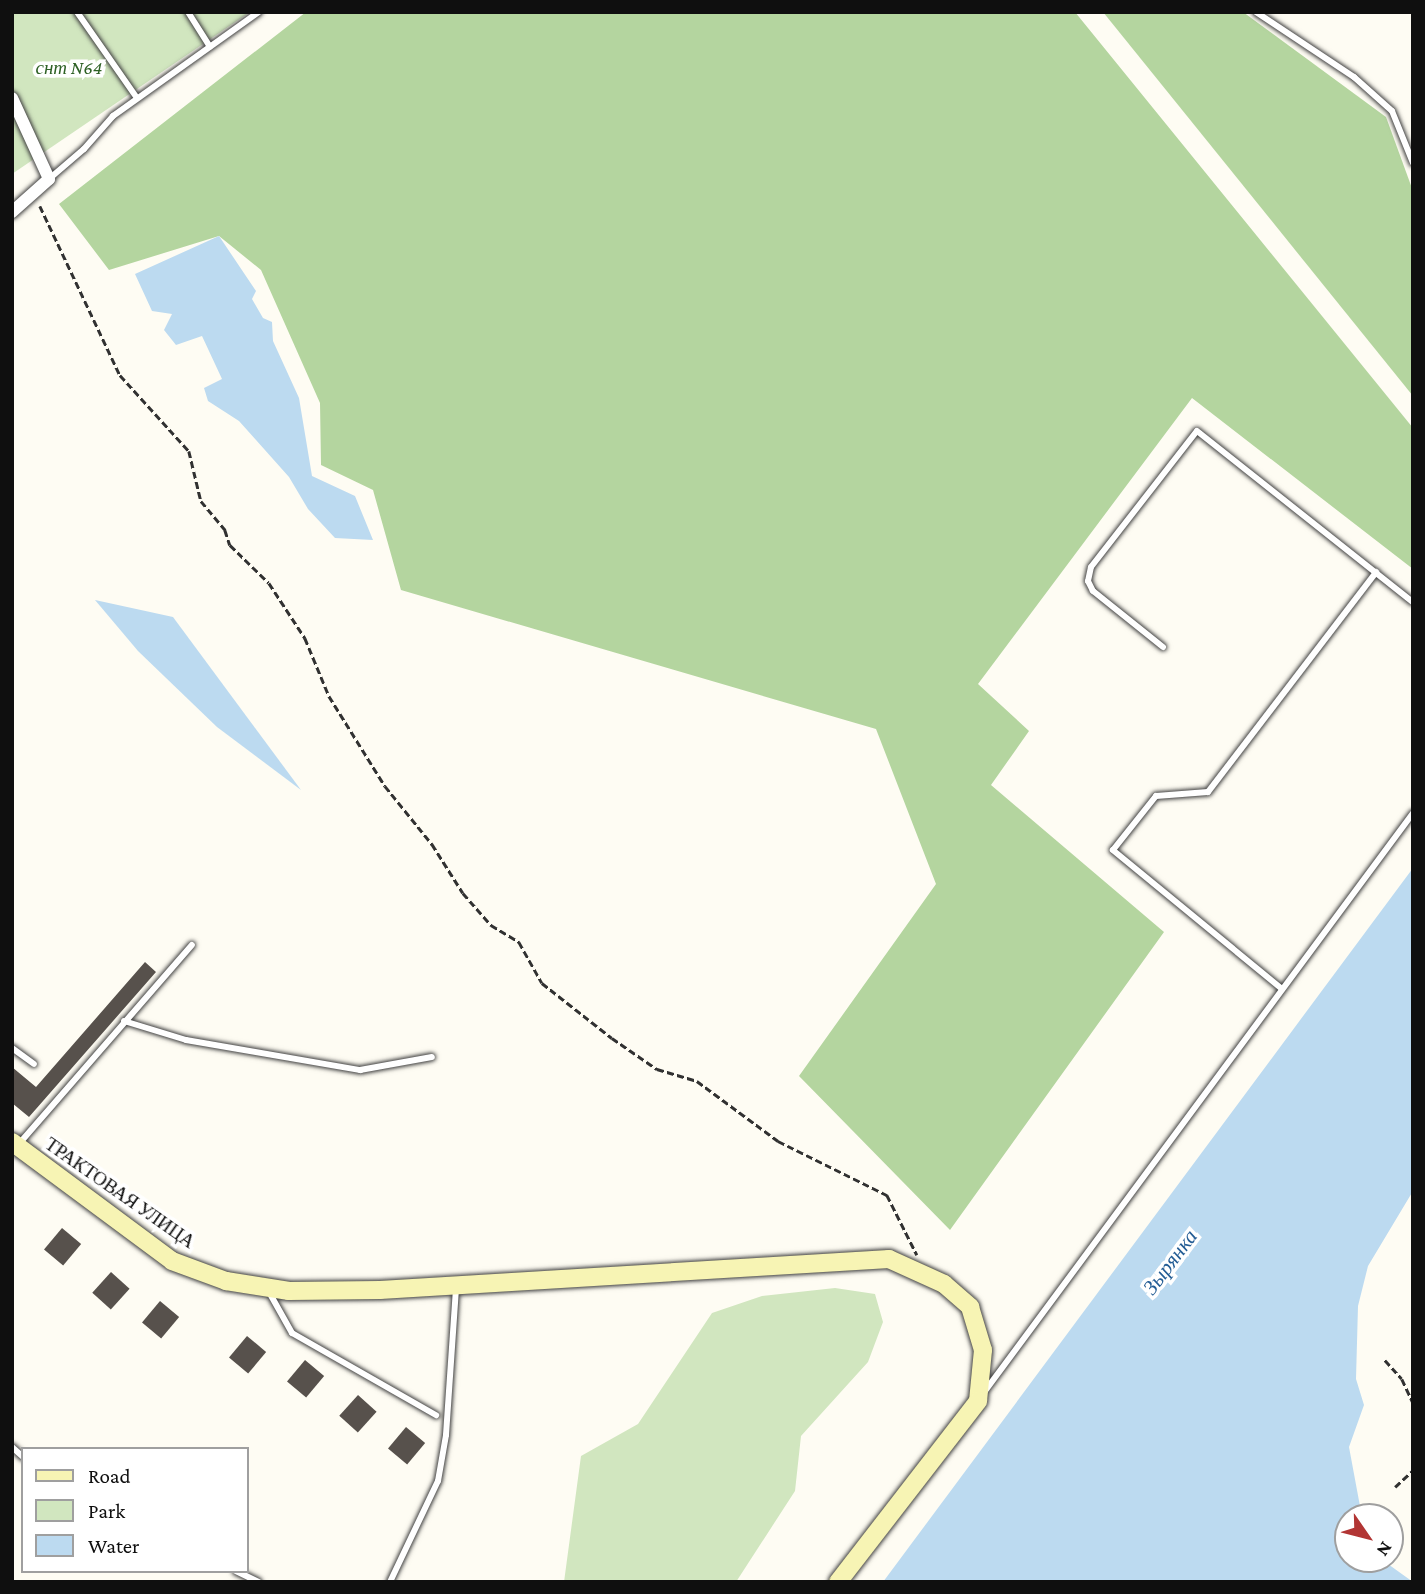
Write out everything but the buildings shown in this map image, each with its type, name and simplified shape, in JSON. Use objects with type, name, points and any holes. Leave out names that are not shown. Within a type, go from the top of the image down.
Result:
[{"type":"street","points":[[12,98],[49,179],[12,212]]},
{"type":"street","name":"ТРАКТОВАЯ УЛИЦА","points":[[15,1144],[172,1261],[226,1281],[267,1288],[338,1292],[889,1259],[944,1283],[970,1307],[983,1350],[978,1401]]},
{"type":"street","points":[[838,1582],[978,1401]]},
{"type":"lane","points":[[77,12],[137,98]]},
{"type":"lane","points":[[188,12],[210,47]]},
{"type":"lane","points":[[49,179],[137,98],[259,12]]},
{"type":"lane","points":[[1256,12],[1354,77],[1392,111],[1413,163]]},
{"type":"lane","points":[[1163,647],[1093,591],[1088,581],[1091,567],[1197,431],[1413,602]]},
{"type":"lane","points":[[1282,989],[1113,850],[1156,796],[1208,792],[1376,572]]},
{"type":"lane","points":[[978,1401],[1413,813]]},
{"type":"lane","points":[[15,1144],[192,945]]},
{"type":"lane","points":[[124,1021],[186,1040],[360,1070],[432,1057]]},
{"type":"lane","points":[[12,1048],[34,1064]]},
{"type":"lane","points":[[390,1582],[438,1482],[446,1435],[456,1285]]},
{"type":"lane","points":[[267,1288],[292,1333],[436,1415]]},
{"type":"lane","points":[[240,1573],[259,1582]]},
{"type":"path","points":[[33,194],[120,375],[189,451],[201,501],[225,530],[230,545],[269,583],[305,638],[329,696],[385,786],[432,844],[463,893],[491,925],[519,942],[542,983],[612,1038],[657,1069],[697,1081],[778,1140],[887,1195],[916,1248],[918,1272]]},
{"type":"path","points":[[1385,1360],[1402,1379],[1413,1403]]},
{"type":"path","points":[[1395,1487],[1413,1470]]},
{"type":"green space","name":"снт N64","points":[[12,12],[250,12],[12,174]]},
{"type":"green space","points":[[306,12],[1075,12],[1413,428],[1413,569],[1192,398],[978,684],[1029,731],[991,785],[1164,932],[950,1230],[799,1076],[936,884],[876,729],[401,590],[373,490],[321,465],[320,403],[261,270],[219,236],[109,270],[59,204]]},
{"type":"green space","points":[[1103,12],[1243,12],[1386,117],[1413,191],[1413,396]]},
{"type":"green space","points":[[835,1288],[875,1294],[883,1322],[868,1362],[801,1436],[795,1491],[736,1582],[564,1582],[581,1456],[638,1424],[712,1313],[762,1296]]},
{"type":"water","points":[[219,236],[256,291],[252,299],[263,318],[272,322],[273,341],[299,398],[312,476],[355,496],[373,540],[335,538],[308,509],[289,477],[239,421],[208,401],[204,388],[222,379],[202,336],[176,345],[164,330],[172,314],[152,311],[135,274]]},
{"type":"water","points":[[95,600],[173,617],[301,790],[217,727],[138,651]]},
{"type":"water","name":"Зырянка","points":[[1413,868],[1413,1191],[1368,1266],[1358,1306],[1356,1379],[1364,1405],[1349,1447],[1359,1503],[1334,1503],[1334,1573],[1400,1573],[1413,1582],[883,1582]]}]
